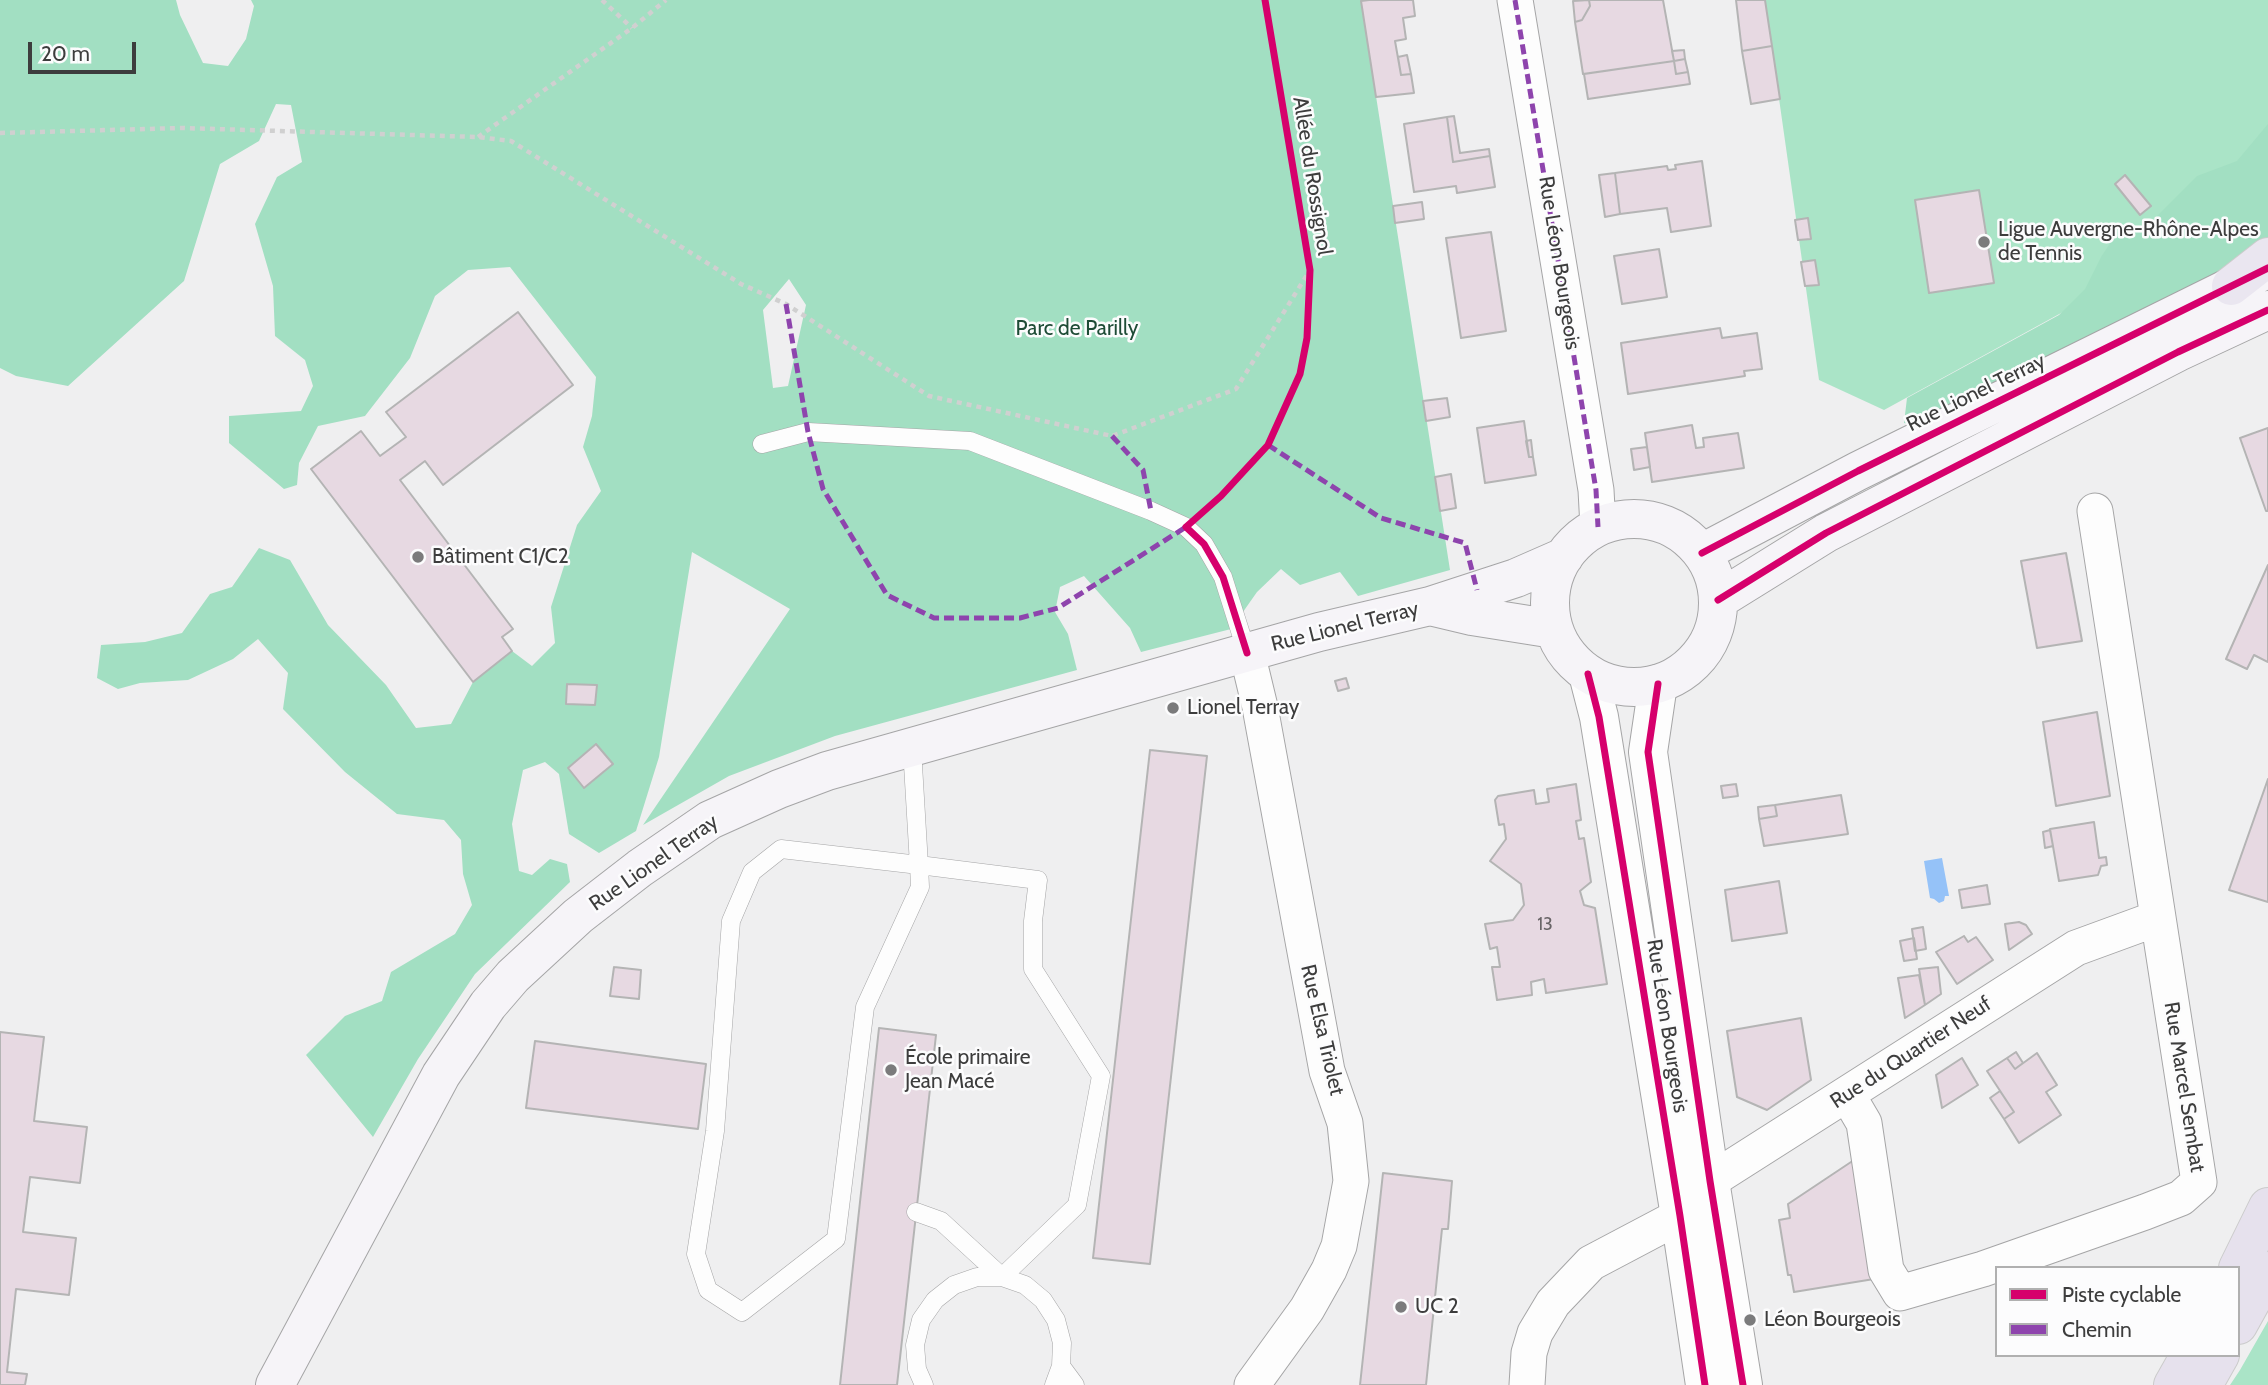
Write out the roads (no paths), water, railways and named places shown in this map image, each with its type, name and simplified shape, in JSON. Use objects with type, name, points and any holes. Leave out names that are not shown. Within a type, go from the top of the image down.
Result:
[{"type":"highway","points":[[2231,286],[2268,257]]},
{"type":"highway","points":[[2239,1266],[2268,1207]]},
{"type":"highway","points":[[2240,1321],[2268,1271]]},
{"type":"highway","points":[[2173,1385],[2189,1357]]},
{"type":"highway","points":[[2203,1385],[2219,1357]]},
{"type":"main road","name":"Rue Lionel Terray","points":[[1702,553],[1858,471],[2268,268]]},
{"type":"main road","points":[[1718,600],[1826,533],[2165,358],[2268,310]]},
{"type":"main road","points":[[1626,519],[1655,522],[1681,533],[1702,553],[1714,576],[1718,600],[1715,627],[1703,652],[1683,671],[1658,684],[1634,688],[1610,684],[1588,674],[1567,655],[1554,629],[1550,600],[1554,578],[1564,557],[1579,540],[1598,527],[1626,519]]},
{"type":"main road","name":"Rue Lionel Terray","points":[[275,1385],[441,1075],[488,1006],[513,976],[578,916],[640,868],[710,820],[815,776],[1320,632],[1430,606],[1516,578],[1564,557]]},
{"type":"main road","name":"Rue Lionel Terray","points":[[1430,606],[1504,622],[1554,629]]},
{"type":"street","name":"Rue Léon Bourgeois","points":[[1515,0],[1596,490],[1598,527]]},
{"type":"street","name":"Rue Marcel Sembat","points":[[1847,1094],[1864,1123],[1886,1270],[1900,1293],[1983,1269],[2181,1198],[2199,1182],[2095,510]]},
{"type":"street","name":"Rue Elsa Triolet","points":[[1247,653],[1260,707],[1327,1071],[1345,1123],[1351,1181],[1339,1246],[1329,1270],[1307,1309],[1252,1385]]},
{"type":"street","name":"Rue Léon Bourgeois","points":[[1588,674],[1599,717],[1705,1385]]},
{"type":"street","name":"Rue Léon Bourgeois","points":[[1658,684],[1648,752],[1710,1181],[1743,1385]]},
{"type":"street","name":"Rue du Quartier Neuf","points":[[1680,1216],[1710,1181],[2076,948],[2158,918]]},
{"type":"street","points":[[1527,1385],[1529,1353],[1535,1333],[1552,1303],[1591,1263],[1680,1216]]},
{"type":"lane","points":[[762,444],[808,432],[970,441],[1151,511],[1186,527],[1204,544],[1223,578],[1247,653]]},
{"type":"lane","points":[[912,748],[919,866],[920,887],[865,1007],[836,1239],[742,1312],[708,1290],[696,1254],[715,1131],[731,921],[752,872],[781,849],[919,866],[1038,880],[1033,920],[1033,969],[1101,1076],[1077,1205],[1002,1277]]},
{"type":"lane","points":[[916,1212],[941,1221],[1002,1277]]},
{"type":"lane","points":[[924,1385],[917,1368],[915,1345],[921,1320],[935,1300],[954,1285],[978,1277],[1002,1277],[1025,1285],[1043,1300],[1056,1320],[1062,1343],[1061,1366],[1054,1385]]},
{"type":"lane","points":[[1061,1366],[1075,1385]]},
{"type":"water","points":[[1942,858],[1949,896],[1945,896],[1944,901],[1939,903],[1930,898],[1924,861]]},
{"type":"place","name":"Ligue Auvergne-Rhône-Alpes de Tennis","points":[[1984,242]]},
{"type":"place","name":"Bâtiment C1/C2","points":[[418,557]]},
{"type":"place","name":"Lionel Terray","points":[[1173,708]]},
{"type":"place","name":"École primaire Jean Macé","points":[[891,1070]]},
{"type":"place","name":"UC 2","points":[[1401,1307]]},
{"type":"place","name":"Léon Bourgeois","points":[[1750,1320]]},
{"type":"park label","name":"Parc de Parilly","points":[[1077,329]]}]
